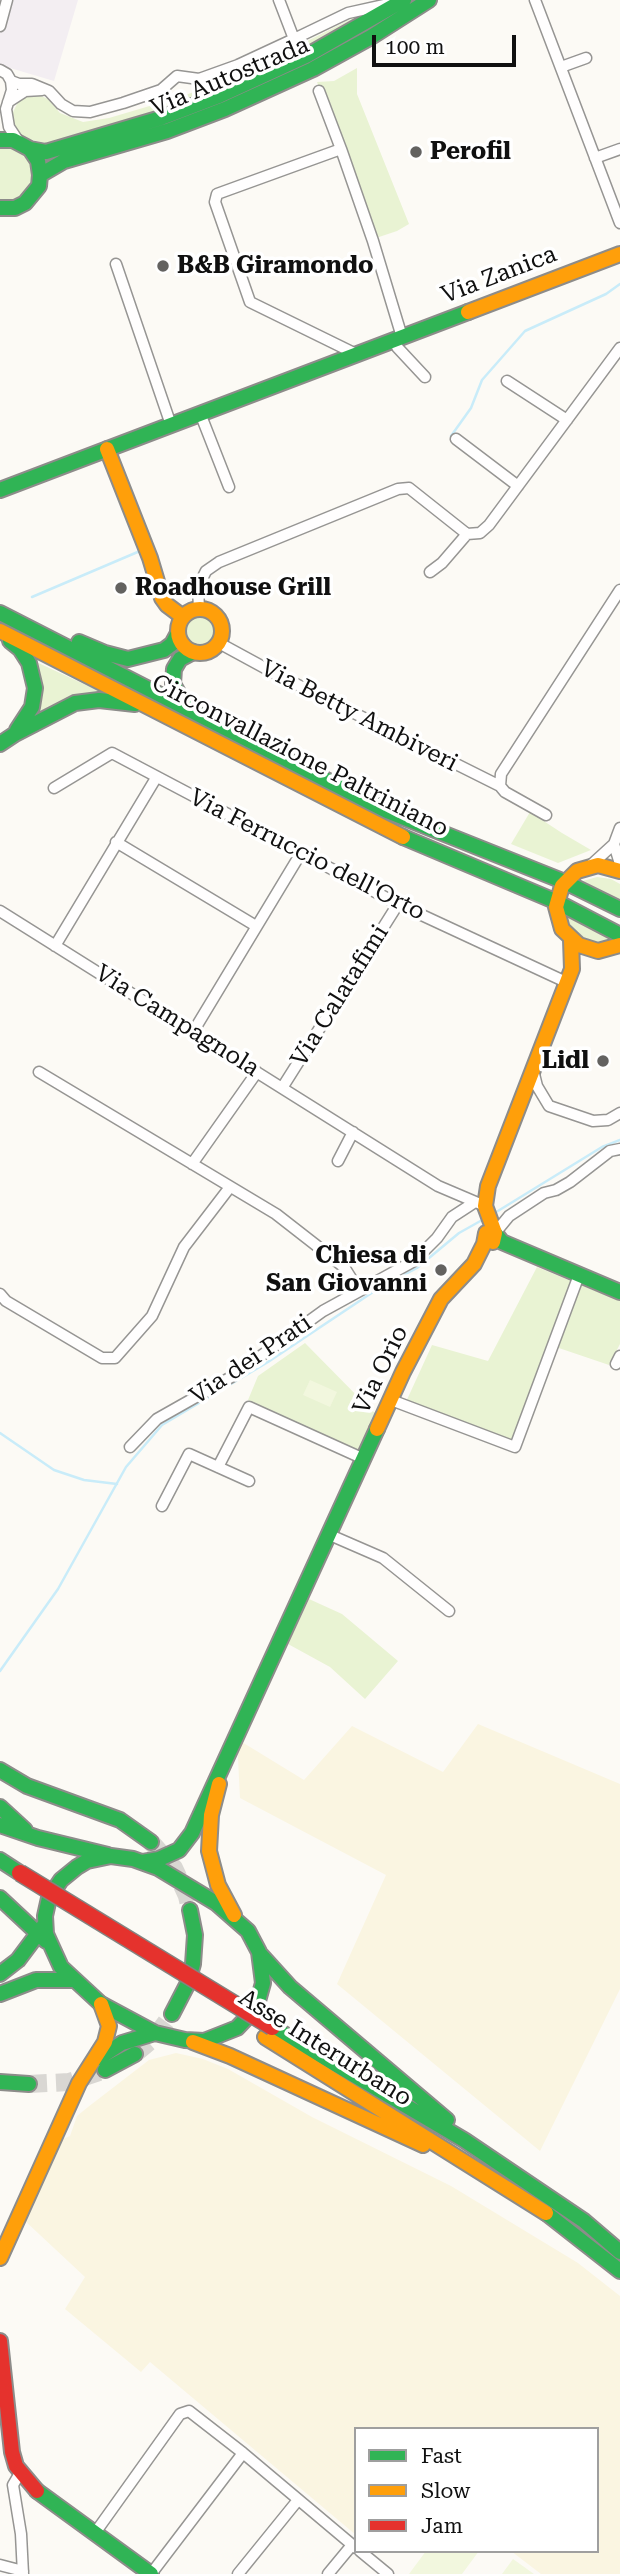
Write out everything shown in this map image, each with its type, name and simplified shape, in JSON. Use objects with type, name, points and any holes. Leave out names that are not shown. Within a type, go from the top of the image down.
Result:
[{"type":"main road","name":"Via Autostrada","points":[[0,140],[46,152],[162,118],[219,96],[306,56],[404,0]]},
{"type":"main road","name":"Via Autostrada","points":[[40,175],[64,161],[167,131],[225,109],[313,69],[371,37],[429,0]]},
{"type":"main road","points":[[0,208],[15,208],[25,203],[38,186],[38,161],[25,146]]},
{"type":"main road","name":"Via Zanica","points":[[0,490],[620,254]]},
{"type":"main road","points":[[107,449],[146,548],[162,598],[180,625],[183,645],[193,652]]},
{"type":"main road","points":[[15,621],[57,632],[105,653],[128,659],[164,650],[172,644],[180,625],[199,609],[206,609],[217,617],[223,629],[219,643],[208,652],[193,652],[180,659],[174,669],[173,684],[181,698],[356,788],[365,800]]},
{"type":"main road","name":"Circonvallazione Paltriniano","points":[[0,614],[365,800],[440,834],[565,882],[620,909]]},
{"type":"main road","points":[[0,631],[20,649],[29,663],[35,688],[32,707],[15,734]]},
{"type":"main road","name":"Circonvallazione Paltriniano","points":[[0,631],[382,828],[557,902],[620,935]]},
{"type":"main road","points":[[0,744],[75,703],[99,700],[145,705]]},
{"type":"main road","points":[[620,871],[606,866],[590,866],[577,871],[565,882],[557,902],[560,925],[571,940],[592,950],[606,950],[620,945]]},
{"type":"main road","points":[[571,940],[569,976],[488,1186],[486,1221],[522,1250],[620,1292]]},
{"type":"main road","points":[[569,976],[592,950]]},
{"type":"main road","name":"Via Orio","points":[[142,1862],[179,1850],[187,1841],[214,1782],[219,1777],[391,1400],[441,1299],[474,1264],[486,1221]]},
{"type":"main road","points":[[0,1770],[46,1794],[120,1820],[151,1842]]},
{"type":"main road","name":"Via Orio","points":[[219,1777],[209,1830],[209,1851],[218,1885],[236,1919]]},
{"type":"main road","points":[[0,1807],[21,1828],[38,1838]]},
{"type":"main road","points":[[0,1825],[38,1838],[142,1862],[187,1884],[236,1919],[248,1931],[259,1952],[290,1987],[449,2121],[490,2149],[494,2160]]},
{"type":"main road","points":[[0,1975],[44,1934],[50,1898],[61,1880],[87,1861],[111,1856]]},
{"type":"main road","name":"Asse Interurbano","points":[[0,1860],[11,1876],[269,2032],[559,2221],[620,2271]]},
{"type":"main road","points":[[0,1898],[44,1934],[61,1967],[101,2004],[155,2033],[204,2041],[237,2028],[256,2008],[263,1983],[259,1952]]},
{"type":"main road","points":[[172,2014],[187,1985],[193,1964],[195,1935],[190,1910]]},
{"type":"main road","points":[[0,1994],[36,1980],[74,1980]]},
{"type":"main road","points":[[0,2258],[86,2072],[101,2050],[108,2033],[107,2016],[101,2004]]},
{"type":"main road","name":"Asse Interurbano","points":[[269,2032],[436,2123],[584,2221],[620,2252]]},
{"type":"main road","points":[[86,2072],[104,2053],[114,2047],[155,2033]]},
{"type":"main road","points":[[190,2040],[429,2148],[547,2220],[559,2221]]},
{"type":"main road","points":[[105,2070],[135,2054]]},
{"type":"main road","points":[[0,2082],[29,2084]]},
{"type":"main road","points":[[0,2341],[12,2452],[20,2473],[36,2490],[151,2574]]},
{"type":"street","points":[[0,26],[7,0]]},
{"type":"street","name":"Via Autostrada","points":[[279,0],[294,39]]},
{"type":"street","name":"Via Autostrada","points":[[48,90],[61,104],[73,111],[90,112],[161,90],[177,76],[199,79],[238,65],[348,13],[404,0]]},
{"type":"street","points":[[535,0],[620,223]]},
{"type":"street","points":[[561,67],[586,58]]},
{"type":"street","points":[[0,70],[11,81],[9,127],[25,146]]},
{"type":"street","points":[[11,81],[19,84],[32,83],[48,90]]},
{"type":"street","points":[[8,103],[25,91],[48,90]]},
{"type":"street","points":[[319,91],[373,241],[398,338],[397,347],[425,377]]},
{"type":"street","points":[[341,149],[217,194],[215,199],[250,302],[356,354]]},
{"type":"street","points":[[595,158],[620,149]]},
{"type":"street","points":[[116,264],[171,425]]},
{"type":"street","points":[[199,609],[198,587],[206,572],[219,562],[398,489],[409,488],[467,534],[480,533],[620,348]]},
{"type":"street","points":[[507,382],[567,420]]},
{"type":"street","points":[[200,413],[229,487]]},
{"type":"street","points":[[456,439],[518,486]]},
{"type":"street","points":[[430,572],[442,563],[467,534]]},
{"type":"street","points":[[500,786],[501,774],[620,590]]},
{"type":"street","name":"Via Betty Ambiveri","points":[[219,643],[275,674],[500,786],[505,792],[546,815]]},
{"type":"street","name":"Via Ferruccio dell'Orto","points":[[54,788],[112,753],[398,904],[569,976]]},
{"type":"street","points":[[55,946],[156,778]]},
{"type":"street","points":[[590,866],[614,844],[620,828]]},
{"type":"street","points":[[116,842],[256,926]]},
{"type":"street","points":[[614,844],[620,864]]},
{"type":"street","points":[[193,1032],[300,853]]},
{"type":"street","name":"Via Calatafimi","points":[[282,1088],[398,904]]},
{"type":"street","name":"Via Campagnola","points":[[0,911],[438,1186],[486,1221]]},
{"type":"street","points":[[533,1070],[537,1086],[549,1106],[593,1121],[608,1120],[620,1113]]},
{"type":"street","points":[[39,1072],[276,1214],[344,1267],[359,1291]]},
{"type":"street","points":[[192,1164],[257,1072]]},
{"type":"street","points":[[338,1161],[353,1132]]},
{"type":"street","name":"Via dei Prati","points":[[130,1447],[157,1419],[233,1376],[323,1311],[414,1261],[437,1238],[452,1217],[486,1221],[509,1216],[544,1193],[570,1182],[610,1150],[620,1149]]},
{"type":"street","points":[[0,1294],[6,1301],[103,1358],[109,1359],[118,1355],[152,1316],[184,1247],[230,1187]]},
{"type":"street","points":[[391,1400],[515,1447],[579,1275]]},
{"type":"street","points":[[218,1467],[249,1407],[364,1460]]},
{"type":"street","points":[[162,1506],[189,1454],[249,1481]]},
{"type":"street","points":[[330,1535],[383,1558],[449,1611]]},
{"type":"street","points":[[95,2533],[182,2412],[194,2413],[354,2546]]},
{"type":"street","points":[[151,2574],[243,2452]]},
{"type":"street","points":[[0,2565],[23,2572],[14,2483],[20,2473]]},
{"type":"street","points":[[18,2506],[21,2497],[36,2490]]},
{"type":"street","points":[[238,2574],[298,2500]]},
{"type":"street","points":[[328,2574],[354,2550]]},
{"type":"street","points":[[362,2553],[388,2574]]},
{"type":"shaded area","points":[[0,0],[78,0],[54,81],[0,65]]},
{"type":"shaded area","points":[[478,1724],[620,1784],[620,1989],[540,2151],[337,1984],[386,1875],[240,1798],[237,1739],[304,1780],[352,1726],[443,1772]]},
{"type":"shaded area","points":[[176,2053],[203,2059],[228,2069],[312,2117],[451,2186],[578,2263],[620,2296],[620,2574],[541,2574],[514,2553],[599,2553],[599,2427],[354,2427],[354,2533],[150,2362],[141,2372],[65,2309],[85,2277],[24,2220],[58,2141],[70,2136],[77,2116],[149,2060]]},
{"type":"green space","points":[[353,18],[367,18],[214,95],[53,145],[19,134],[11,116],[19,100],[27,95],[37,94],[48,99],[60,113],[83,122],[109,118],[180,97],[240,75]]},
{"type":"green space","points":[[357,68],[357,94],[409,224],[376,238],[317,82],[334,81]]},
{"type":"green space","points":[[0,147],[12,147],[26,154],[33,167],[33,183],[30,189],[18,200],[11,202],[0,201]]},
{"type":"green space","points":[[201,615],[212,620],[217,631],[212,642],[201,647],[190,642],[185,631],[190,620]]},
{"type":"green space","points":[[32,660],[103,693],[33,721]]},
{"type":"green space","points":[[530,812],[591,850],[558,863],[511,844]]},
{"type":"green space","points":[[597,877],[611,879],[620,884],[620,901],[583,881]]},
{"type":"green space","points":[[566,915],[617,941],[589,944],[570,929]]},
{"type":"green space","points":[[537,1267],[620,1301],[620,1344],[609,1365],[550,1345],[513,1443],[405,1404],[432,1345],[488,1361]]},
{"type":"green space","points":[[305,1343],[372,1411],[380,1415],[363,1453],[248,1400],[258,1376]]},
{"type":"green space","points":[[310,1380],[337,1392],[330,1407],[303,1395]]},
{"type":"green space","points":[[309,1599],[342,1614],[398,1661],[365,1699],[330,1667],[288,1644]]},
{"type":"green space","points":[[425,2553],[478,2553],[462,2574],[409,2574]]},
{"type":"green space","points":[[513,2559],[534,2574],[502,2574]]},
{"type":"waterway","points":[[451,436],[471,408],[482,380],[525,331],[606,294],[620,284]]},
{"type":"waterway","points":[[32,597],[140,551]]},
{"type":"waterway","points":[[493,1214],[602,1147],[620,1140]]},
{"type":"waterway","points":[[0,1671],[58,1589],[126,1467],[162,1425],[268,1362],[379,1288],[417,1268],[459,1233],[484,1219]]},
{"type":"waterway","points":[[0,1433],[54,1470],[84,1480],[117,1484]]},
{"type":"tunnel","points":[[151,1842],[174,1868],[187,1896],[190,1910]]},
{"type":"tunnel","points":[[135,2054],[155,2037],[172,2014]]},
{"type":"tunnel","points":[[29,2084],[69,2082],[105,2070]]},
{"type":"traffic: fast","points":[[30,149],[46,152],[161,118],[219,96],[306,56],[404,0]]},
{"type":"traffic: fast","points":[[40,175],[64,161],[167,131],[225,109],[313,69],[371,37],[429,0]]},
{"type":"traffic: fast","points":[[0,140],[13,140],[30,149],[38,161],[40,175],[39,186],[25,203],[15,208],[0,208]]},
{"type":"traffic: fast","points":[[0,490],[468,312]]},
{"type":"traffic: fast","points":[[0,613],[387,811],[565,882],[620,909]]},
{"type":"traffic: fast","points":[[79,642],[128,659],[164,650],[172,644],[178,633]]},
{"type":"traffic: fast","points":[[10,641],[20,649],[29,663],[35,688],[32,707],[17,730]]},
{"type":"traffic: fast","points":[[192,704],[181,698],[173,684],[174,669],[180,659],[193,652]]},
{"type":"traffic: fast","points":[[15,734],[75,703],[99,700],[135,704]]},
{"type":"traffic: fast","points":[[0,744],[15,734]]},
{"type":"traffic: fast","points":[[403,837],[557,902],[620,935]]},
{"type":"traffic: fast","points":[[495,1233],[502,1242],[620,1292]]},
{"type":"traffic: fast","points":[[142,1862],[159,1859],[179,1850],[192,1833],[377,1429]]},
{"type":"traffic: fast","points":[[0,1770],[27,1786],[120,1820],[151,1842]]},
{"type":"traffic: fast","points":[[0,1807],[25,1830]]},
{"type":"traffic: fast","points":[[0,1825],[38,1838],[108,1855]]},
{"type":"traffic: fast","points":[[111,1856],[133,1859],[158,1868],[216,1903],[248,1931],[259,1952],[263,1983],[256,2008],[237,2028],[204,2041],[155,2033],[101,2004],[61,1967],[46,1934],[45,1916],[49,1898],[61,1880],[77,1867],[87,1861],[111,1856]]},
{"type":"traffic: fast","points":[[0,1860],[20,1873]]},
{"type":"traffic: fast","points":[[0,1898],[46,1941]]},
{"type":"traffic: fast","points":[[172,2014],[187,1985],[193,1964],[195,1935],[190,1910]]},
{"type":"traffic: fast","points":[[0,1974],[18,1960],[45,1924]]},
{"type":"traffic: fast","points":[[261,1955],[290,1987],[447,2120]]},
{"type":"traffic: fast","points":[[0,1994],[36,1980],[74,1980]]},
{"type":"traffic: fast","points":[[272,2027],[464,2140],[584,2221],[620,2252]]},
{"type":"traffic: fast","points":[[99,2058],[122,2043],[155,2033]]},
{"type":"traffic: fast","points":[[105,2070],[135,2054]]},
{"type":"traffic: fast","points":[[0,2082],[29,2084]]},
{"type":"traffic: fast","points":[[546,2213],[620,2271]]},
{"type":"traffic: fast","points":[[37,2491],[151,2574]]},
{"type":"traffic: slow","points":[[468,312],[620,254]]},
{"type":"traffic: slow","points":[[107,449],[150,558],[162,598],[183,617]]},
{"type":"traffic: slow","points":[[200,609],[216,615],[222,631],[216,647],[200,653],[184,647],[178,631],[184,615],[200,609]]},
{"type":"traffic: slow","points":[[0,631],[403,837]]},
{"type":"traffic: slow","points":[[620,871],[598,865],[577,871],[562,886],[556,907],[562,929],[579,945],[598,951],[620,945]]},
{"type":"traffic: slow","points":[[493,1242],[495,1233],[485,1206],[488,1186],[572,969],[571,940]]},
{"type":"traffic: slow","points":[[377,1429],[441,1299],[474,1264],[484,1244],[486,1233]]},
{"type":"traffic: slow","points":[[219,1784],[211,1815],[209,1851],[218,1885],[234,1915]]},
{"type":"traffic: slow","points":[[0,2258],[79,2083],[105,2042],[109,2026],[101,2004]]},
{"type":"traffic: slow","points":[[265,2037],[546,2213]]},
{"type":"traffic: slow","points":[[193,2042],[230,2056],[423,2145]]},
{"type":"traffic: jam","points":[[20,1873],[272,2027]]},
{"type":"traffic: jam","points":[[0,2341],[12,2452],[16,2466],[37,2491]]},
{"type":"place","name":"Perofil","points":[[416,152]]},
{"type":"place","name":"B&B Giramondo","points":[[163,266]]},
{"type":"place","name":"Roadhouse Grill","points":[[121,588]]},
{"type":"place","name":"Lidl","points":[[603,1061]]},
{"type":"place","name":"Chiesa di San Giovanni","points":[[441,1270]]}]
